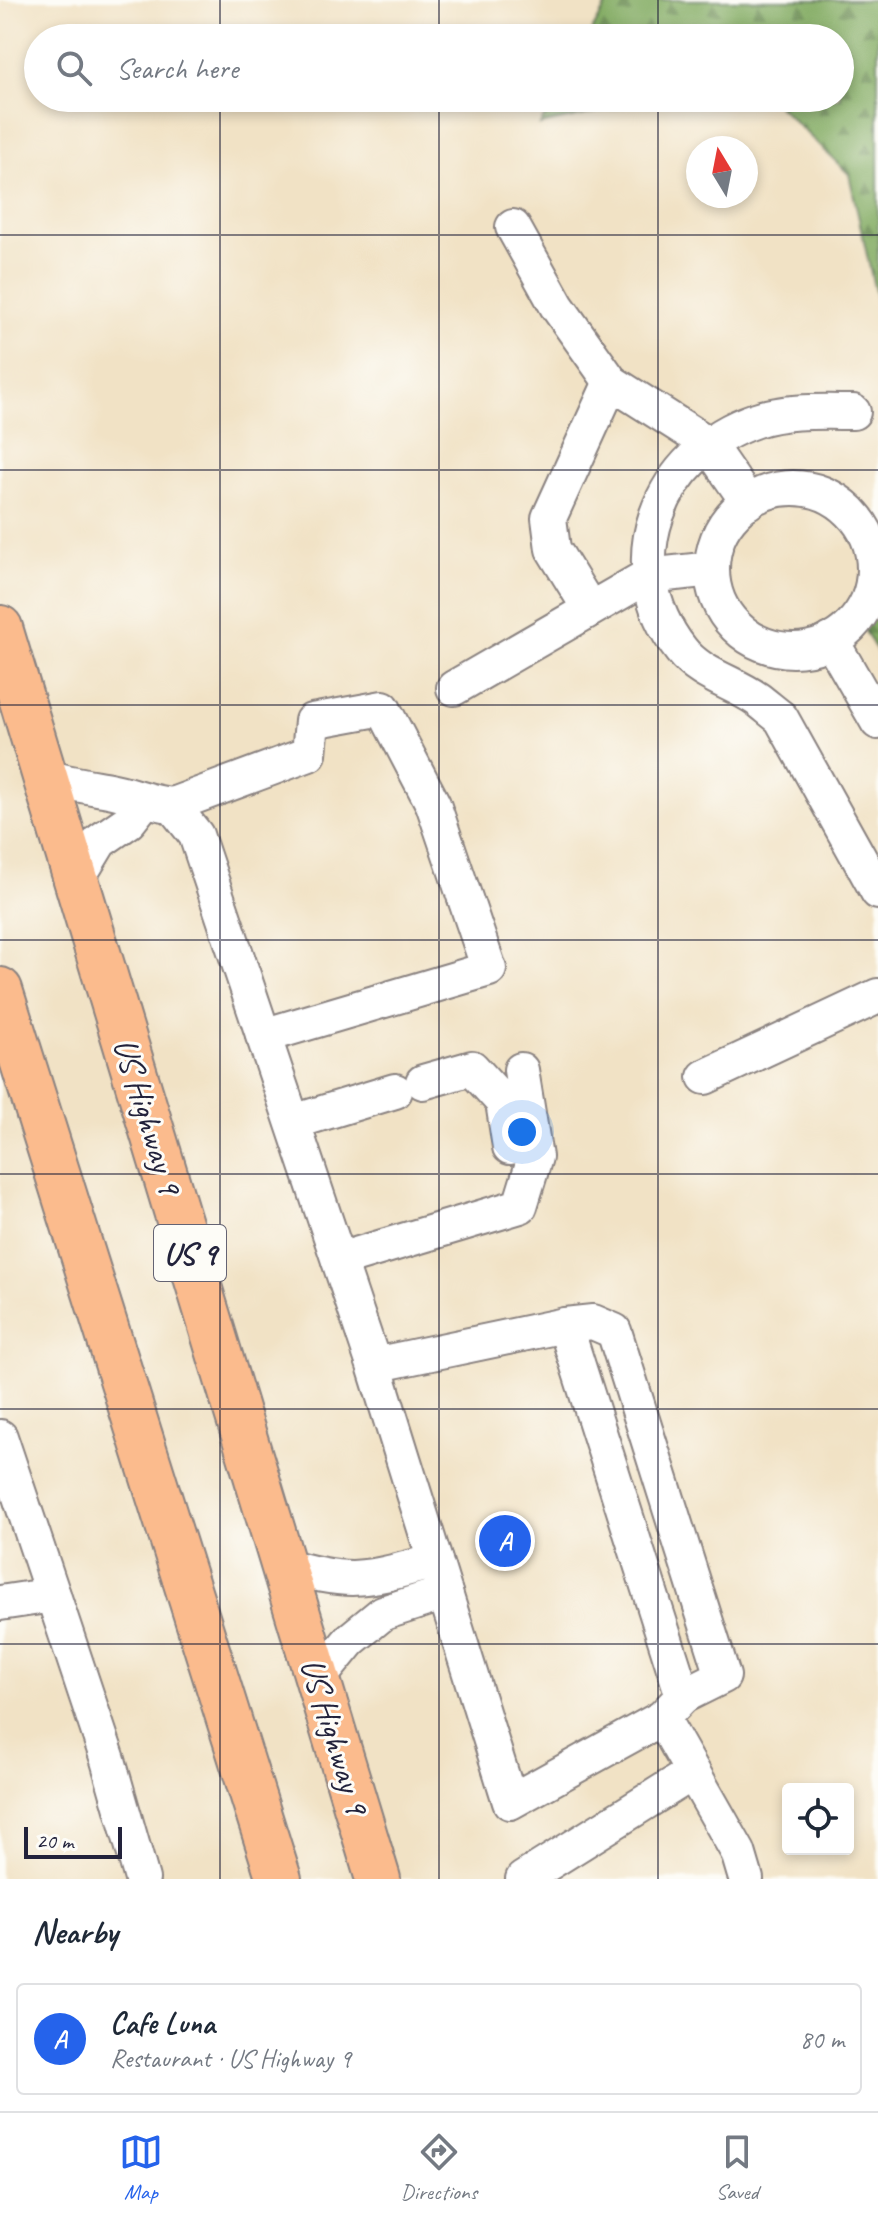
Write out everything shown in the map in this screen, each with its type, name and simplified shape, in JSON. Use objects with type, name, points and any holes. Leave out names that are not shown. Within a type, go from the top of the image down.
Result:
[{"type":"highway","name":"US Highway 9","points":[[0,628],[378,1879]]},
{"type":"highway","points":[[0,990],[279,1879]]},
{"type":"street","points":[[513,227],[557,306],[611,382],[707,443],[748,502]]},
{"type":"street","points":[[590,609],[553,549],[549,518],[611,382]]},
{"type":"street","points":[[853,412],[807,412],[757,420],[707,443],[672,480],[654,516],[648,576],[658,612],[681,651],[719,681],[755,697],[781,718],[878,892]]},
{"type":"street","points":[[804,488],[839,503],[865,531],[873,555],[872,589],[862,612],[845,631],[807,649],[781,649],[757,642],[737,627],[721,607],[712,569],[720,533],[734,512],[748,502],[779,489],[804,488]]},
{"type":"street","points":[[454,688],[648,576],[712,569]]},
{"type":"street","points":[[831,640],[878,722]]},
{"type":"street","points":[[77,879],[100,841],[158,804],[309,754],[312,721],[383,708],[433,804],[489,969],[263,1036]]},
{"type":"street","points":[[45,777],[158,804],[196,835],[374,1365],[510,1802],[723,1676],[614,1331],[593,1322],[565,1325],[374,1365]]},
{"type":"street","points":[[705,1077],[878,996]]},
{"type":"street","points":[[293,1122],[472,1068],[503,1102],[520,1206]]},
{"type":"street","points":[[520,1206],[535,1157],[521,1070]]},
{"type":"street","points":[[339,1260],[520,1206]]},
{"type":"street","points":[[565,1325],[692,1773],[738,1852],[746,1879]]},
{"type":"street","points":[[0,1437],[108,1760],[142,1879]]},
{"type":"street","points":[[283,1565],[327,1578],[364,1580],[435,1561]]},
{"type":"street","points":[[318,1679],[350,1640],[383,1613],[445,1593]]},
{"type":"street","points":[[0,1603],[53,1595]]},
{"type":"street","points":[[523,1879],[692,1773]]},
{"type":"green space","points":[[609,0],[878,0],[878,305],[849,174],[785,112],[854,112],[854,24],[596,24]]},
{"type":"green space","points":[[547,112],[599,112],[540,125]]},
{"type":"green space","points":[[878,525],[878,653],[862,626]]},
{"type":"place","name":"Cafe Luna","points":[[505,1541]]}]
